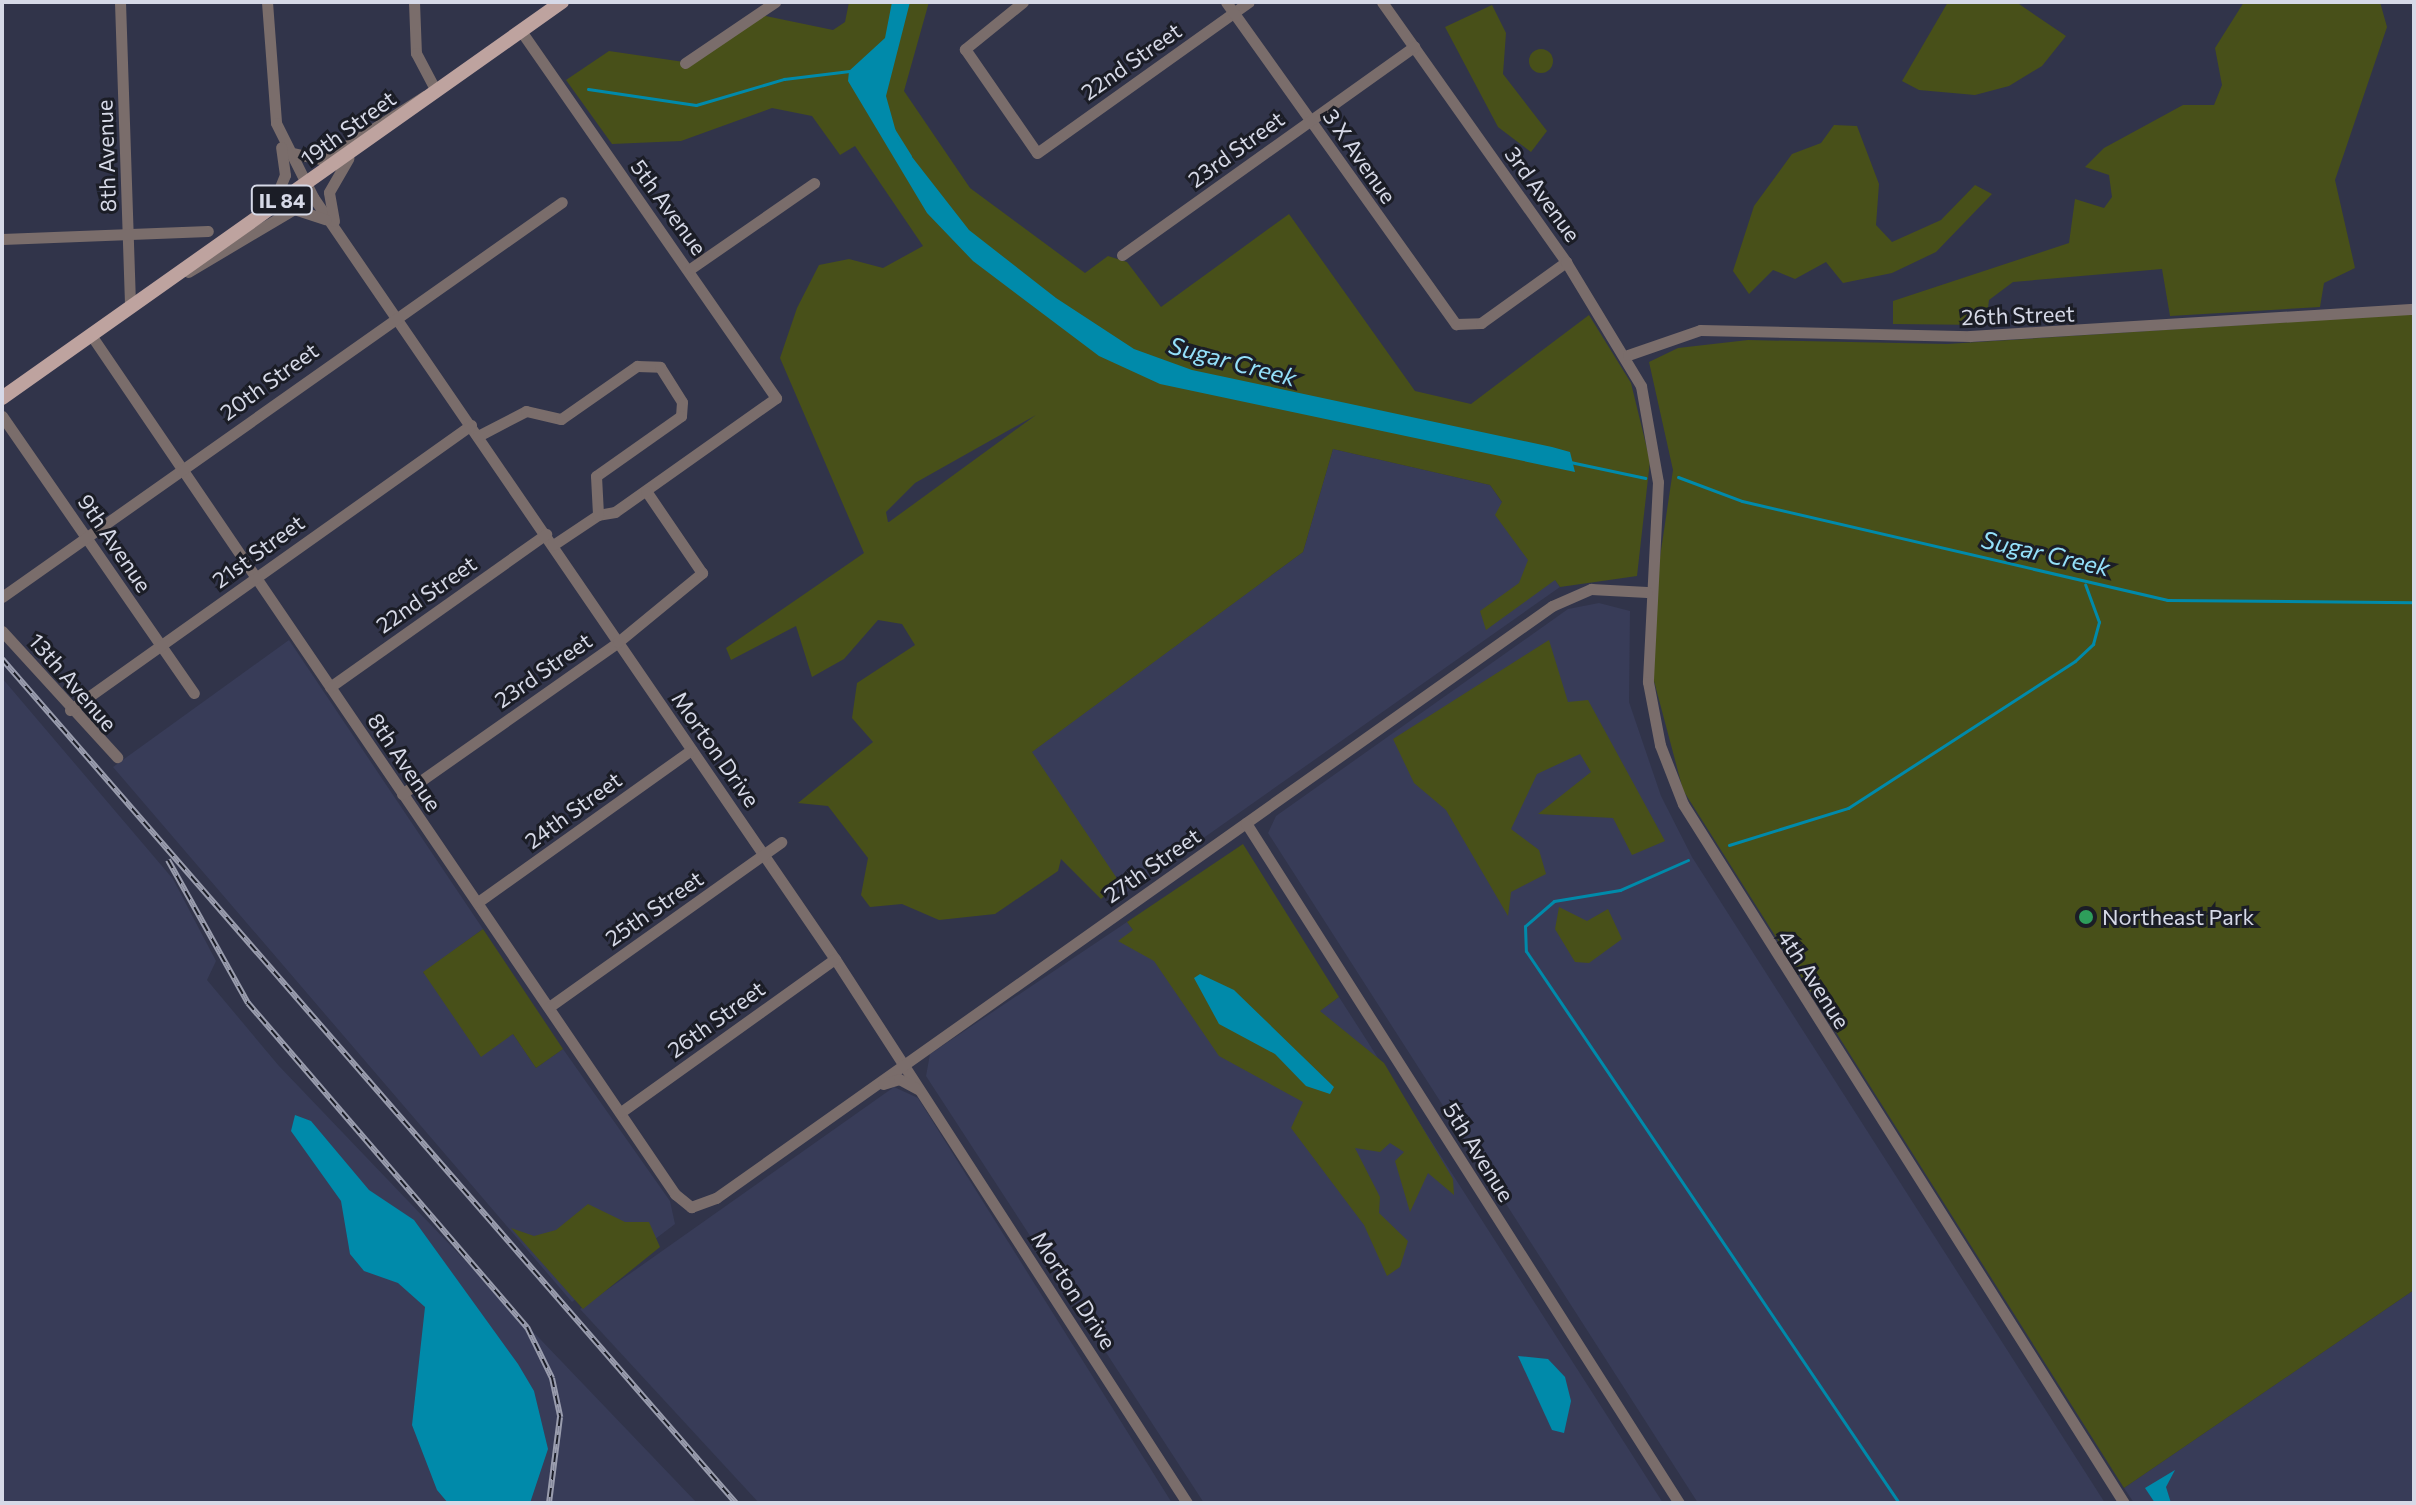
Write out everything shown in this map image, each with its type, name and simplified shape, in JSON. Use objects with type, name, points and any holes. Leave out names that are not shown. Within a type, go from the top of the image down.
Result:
[{"type":"main road","name":"19th Street","points":[[2,398],[269,209],[349,158],[435,92],[562,2]]},
{"type":"street","name":"8th Avenue","points":[[120,2],[130,308]]},
{"type":"street","name":"Morton Drive","points":[[267,2],[276,123],[286,148],[308,185],[835,959],[1187,1503]]},
{"type":"street","points":[[286,148],[301,160],[320,161],[407,102],[435,92],[416,53],[414,2]]},
{"type":"street","points":[[685,63],[758,7],[775,2]]},
{"type":"street","name":"22nd Street","points":[[1023,2],[965,49],[1037,153],[1249,2]]},
{"type":"street","name":"3 X Avenue","points":[[1226,2],[1447,315],[1466,328],[1566,262]]},
{"type":"street","name":"3rd Avenue","points":[[1382,2],[1628,355],[1652,420]]},
{"type":"street","name":"5th Avenue","points":[[521,31],[771,387],[772,407],[646,491]]},
{"type":"street","name":"23rd Street","points":[[1122,255],[1414,47]]},
{"type":"street","points":[[269,209],[285,175],[276,123]]},
{"type":"street","points":[[335,228],[329,192],[349,158]]},
{"type":"street","points":[[690,269],[814,183]]},
{"type":"street","name":"20th Street","points":[[2,597],[396,315],[562,202]]},
{"type":"street","points":[[172,278],[221,258],[294,209],[308,208],[335,228]]},
{"type":"street","points":[[2,239],[208,231]]},
{"type":"street","name":"26th Street","points":[[1628,355],[1700,330],[1970,336],[2414,309]]},
{"type":"street","name":"8th Avenue","points":[[91,335],[402,794],[621,1112],[691,1207]]},
{"type":"street","name":"21st Street","points":[[70,710],[162,647],[256,576],[474,430],[526,411],[561,419],[642,364],[660,367],[673,386],[681,416],[596,476],[598,515]]},
{"type":"street","name":"9th Avenue","points":[[2,416],[194,693]]},
{"type":"street","name":"4th Avenue","points":[[1652,420],[1658,497],[1647,592],[1653,715],[1688,814],[2124,1503]]},
{"type":"street","points":[[553,545],[598,515],[609,516],[646,491]]},
{"type":"street","name":"23rd Street","points":[[402,794],[618,642],[702,573],[646,491]]},
{"type":"street","name":"22nd Street","points":[[330,687],[546,534]]},
{"type":"street","name":"27th Street","points":[[691,1207],[716,1198],[1559,601],[1604,588],[1647,592]]},
{"type":"street","name":"13th Avenue","points":[[2,631],[70,710],[117,757]]},
{"type":"street","name":"24th Street","points":[[478,902],[691,750]]},
{"type":"street","name":"5th Avenue","points":[[1246,823],[1679,1503]]},
{"type":"street","name":"25th Street","points":[[549,1007],[781,842]]},
{"type":"street","name":"26th Street","points":[[621,1112],[835,959]]},
{"type":"street","points":[[867,1090],[899,1079],[922,1091]]},
{"type":"shaded area","points":[[1333,449],[1490,485],[1560,587],[1121,896],[1023,758],[1303,552]]},
{"type":"shaded area","points":[[1599,603],[1630,611],[1629,702],[1661,796],[1692,857],[2105,1503],[1698,1503],[1268,833],[1276,816],[1568,609]]},
{"type":"shaded area","points":[[289,640],[483,929],[423,973],[513,1034],[536,1068],[563,1049],[670,1201],[675,1224],[572,1302],[113,767]]},
{"type":"shaded area","points":[[2,678],[173,879],[216,961],[207,980],[279,1066],[697,1503],[2,1503]]},
{"type":"shaded area","points":[[1127,922],[1239,1066],[1339,997],[1663,1503],[1204,1503],[926,1076],[930,1054]]},
{"type":"shaded area","points":[[894,1087],[918,1098],[1172,1503],[759,1503],[580,1309]]},
{"type":"shaded area","points":[[2414,1290],[2414,1503],[2134,1503],[2124,1488]]},
{"type":"green space","points":[[849,2],[929,2],[904,91],[970,188],[1085,273],[1108,256],[1127,262],[1161,307],[1289,214],[1415,391],[1471,404],[1589,315],[1631,383],[1650,461],[1637,576],[1560,587],[1555,580],[1486,630],[1480,611],[1519,583],[1528,560],[1495,515],[1502,502],[1490,485],[1333,449],[1303,552],[1032,752],[1120,883],[1101,899],[1061,859],[1058,871],[995,914],[939,920],[902,904],[870,907],[861,895],[868,858],[828,806],[798,803],[873,742],[852,718],[857,683],[915,645],[902,624],[878,620],[844,659],[812,677],[796,626],[731,660],[726,648],[864,553],[780,358],[797,308],[819,265],[849,259],[883,268],[923,246],[855,146],[840,155],[812,116],[772,108],[681,141],[612,144],[566,80],[609,51],[691,63],[761,15],[833,30],[845,22]],"holes":[[[1036,415],[888,522],[886,512],[915,483]]]},
{"type":"green space","points":[[1948,2],[2016,2],[2066,36],[2042,66],[2009,86],[1975,95],[1919,90],[1902,81]]},
{"type":"green space","points":[[2244,2],[2380,2],[2387,27],[2335,180],[2355,268],[2324,283],[2320,307],[2170,316],[2162,269],[2013,282],[1989,300],[1986,325],[1893,324],[1893,301],[2069,243],[2075,199],[2104,208],[2112,197],[2109,175],[2085,167],[2104,148],[2183,105],[2214,105],[2222,85],[2215,48]]},
{"type":"green space","points":[[1492,5],[1506,33],[1503,74],[1547,131],[1531,152],[1498,127],[1445,27]]},
{"type":"green space","points":[[1541,49],[1552,56],[1553,61],[1546,72],[1541,73],[1530,66],[1529,61],[1536,50]]},
{"type":"green space","points":[[1834,125],[1857,126],[1879,184],[1876,225],[1892,242],[1941,220],[1975,185],[1992,194],[1936,252],[1892,273],[1843,283],[1826,262],[1795,279],[1773,270],[1749,294],[1733,271],[1754,206],[1792,154],[1821,143]]},
{"type":"green space","name":"Northeast Park","points":[[2414,314],[2414,1290],[2124,1488],[1683,790],[1654,681],[1653,604],[1673,470],[1649,362],[1678,348],[1748,340],[1947,344]]},
{"type":"green space","points":[[1549,640],[1568,702],[1588,700],[1665,841],[1632,855],[1613,818],[1538,814],[1591,772],[1580,754],[1537,774],[1511,829],[1539,850],[1546,874],[1511,892],[1508,916],[1446,810],[1414,783],[1393,739]]},
{"type":"green space","points":[[1243,844],[1339,997],[1320,1011],[1384,1063],[1453,1179],[1454,1195],[1428,1173],[1410,1212],[1395,1161],[1404,1152],[1390,1143],[1380,1152],[1355,1148],[1380,1197],[1379,1213],[1408,1241],[1400,1267],[1387,1276],[1364,1225],[1291,1128],[1303,1102],[1219,1056],[1154,961],[1118,941],[1133,930],[1127,922]]},
{"type":"green space","points":[[1559,907],[1587,921],[1608,909],[1622,939],[1589,963],[1575,962],[1555,929]]},
{"type":"green space","points":[[483,929],[563,1049],[536,1068],[513,1034],[481,1057],[423,972]]},
{"type":"green space","points":[[588,1204],[625,1222],[649,1222],[660,1247],[583,1309],[511,1228],[534,1236],[556,1230]]},
{"type":"water","name":"Sugar Creek","points":[[892,2],[910,2],[886,96],[898,139],[969,230],[1056,298],[1134,349],[1192,370],[1552,447],[1570,452],[1575,472],[1160,384],[1099,356],[973,261],[927,213],[848,81],[849,71],[885,38]]},
{"type":"water","points":[[1200,974],[1234,990],[1334,1087],[1330,1094],[1306,1086],[1275,1054],[1219,1024],[1194,978]]},
{"type":"water","points":[[295,1115],[311,1121],[369,1190],[414,1220],[518,1364],[534,1391],[548,1449],[530,1503],[448,1503],[437,1490],[412,1425],[425,1307],[398,1283],[364,1271],[350,1254],[341,1201],[291,1131]]},
{"type":"water","points":[[1518,1356],[1548,1359],[1565,1377],[1571,1401],[1564,1433],[1552,1430]]},
{"type":"water","points":[[2175,1470],[2166,1487],[2171,1503],[2155,1503],[2145,1488]]},
{"type":"waterway","points":[[588,89],[696,105],[784,79],[850,71]]},
{"type":"waterway","name":"Sugar Creek","points":[[893,129],[910,156]]},
{"type":"waterway","name":"Sugar Creek","points":[[1570,462],[1645,478]]},
{"type":"waterway","name":"Sugar Creek","points":[[1678,477],[1742,501],[2167,600],[2414,602]]},
{"type":"waterway","points":[[1729,845],[1848,808],[2075,661],[2093,644],[2099,622],[2085,584]]},
{"type":"waterway","points":[[1688,860],[1620,890],[1554,901],[1525,926],[1526,951],[1899,1503]]},
{"type":"railway","points":[[2,659],[736,1503]]},
{"type":"railway","points":[[168,860],[248,1003],[527,1327],[552,1378],[560,1417],[549,1503]]},
{"type":"place","name":"Northeast Park","points":[[2086,917]]}]
